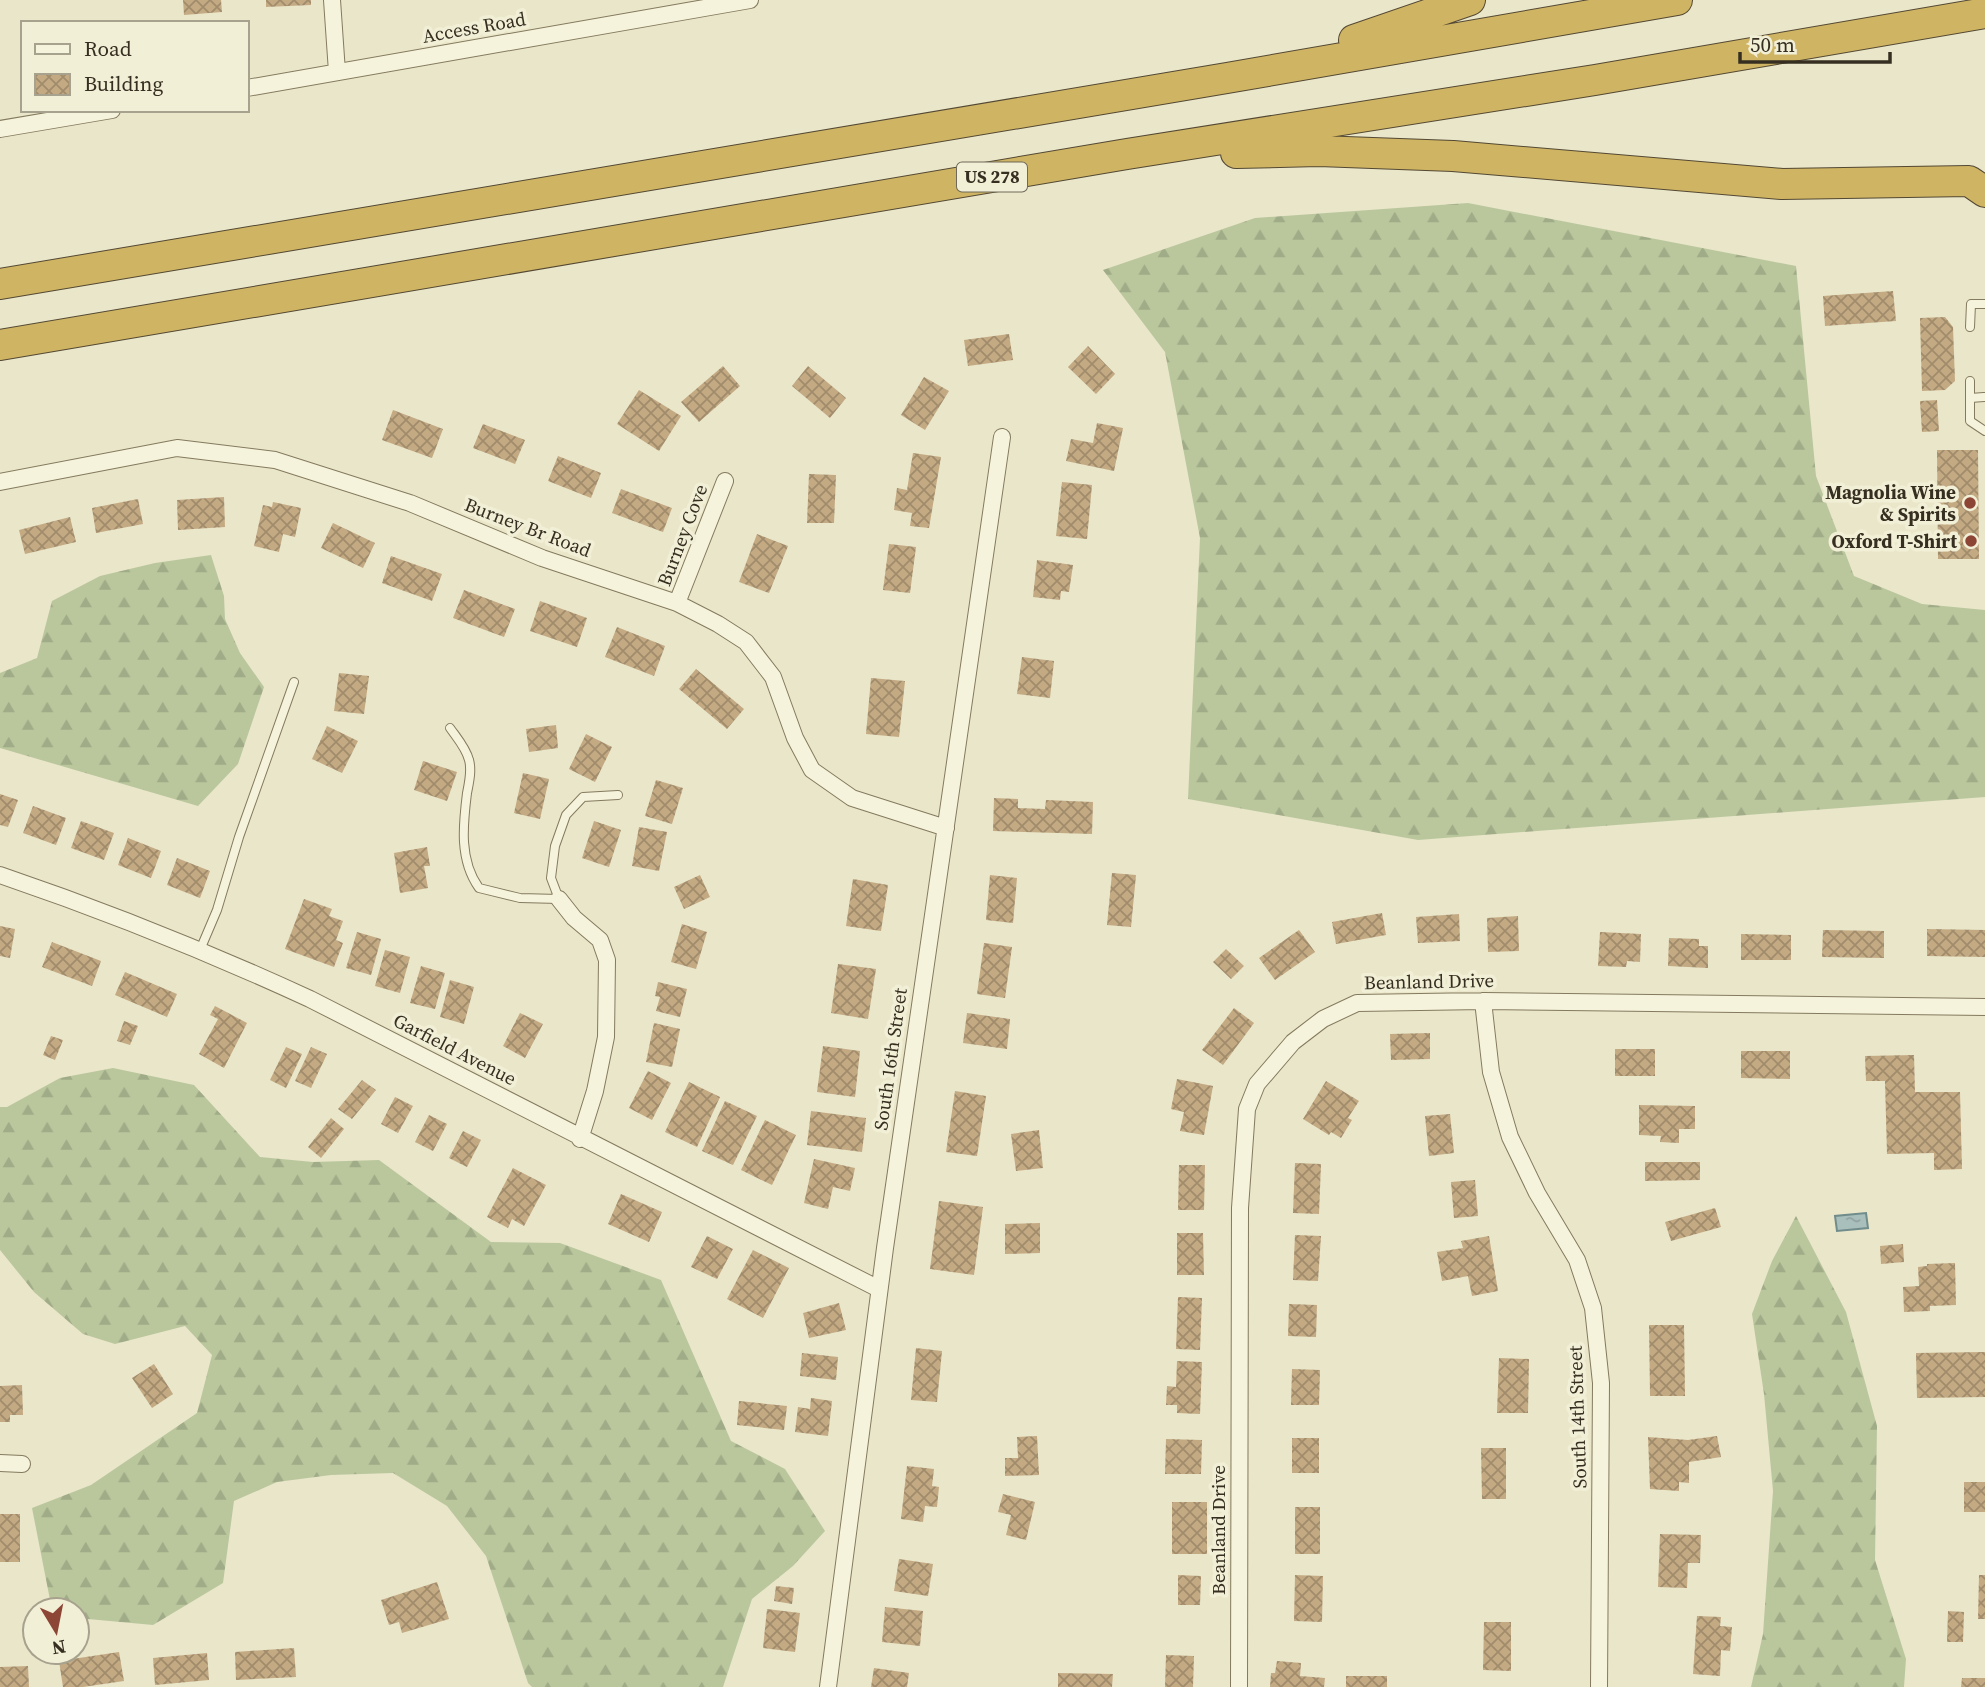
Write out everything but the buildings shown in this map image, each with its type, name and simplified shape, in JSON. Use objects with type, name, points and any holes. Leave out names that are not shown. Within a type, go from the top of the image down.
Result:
[{"type":"highway","points":[[1227,78],[1387,31],[1469,0]]},
{"type":"highway","points":[[0,284],[1677,0]]},
{"type":"highway","name":"US 278","points":[[0,345],[1127,154],[1595,80],[1985,13]]},
{"type":"highway","points":[[1127,154],[1319,151],[1453,156],[1782,184],[1969,181],[1985,192]]},
{"type":"street","points":[[332,0],[337,72]]},
{"type":"street","name":"Access Road","points":[[248,88],[750,0]]},
{"type":"street","points":[[0,129],[100,112]]},
{"type":"street","name":"South 16th Street","points":[[828,1687],[879,1289],[1002,437]]},
{"type":"street","name":"Burney Br Road","points":[[0,482],[177,449],[275,460],[410,503],[542,558],[677,603],[746,642],[773,677],[794,738],[812,770],[852,798],[946,828]]},
{"type":"street","name":"Burney Cove","points":[[677,603],[725,481]]},
{"type":"street","name":"Garfield Avenue","points":[[0,875],[81,902],[200,950],[310,999],[442,1068],[520,1105],[580,1139],[879,1289]]},
{"type":"street","points":[[559,899],[574,918],[600,940],[607,960],[606,1037],[595,1091],[580,1139]]},
{"type":"street","name":"Beanland Drive","points":[[1239,1687],[1241,1184],[1247,1109],[1257,1084],[1293,1042],[1323,1019],[1357,1003],[1483,1001],[1985,1007]]},
{"type":"street","name":"South 14th Street","points":[[1483,1001],[1491,1072],[1510,1137],[1537,1193],[1577,1261],[1593,1308],[1601,1384],[1599,1687]]},
{"type":"street","points":[[0,1463],[22,1464]]},
{"type":"lane","points":[[1970,327],[1971,304],[1985,304]]},
{"type":"lane","points":[[1970,381],[1970,421],[1985,431]]},
{"type":"lane","points":[[1970,398],[1984,397]]},
{"type":"lane","points":[[200,950],[217,910],[239,837],[294,682]]},
{"type":"lane","points":[[450,728],[466,752],[470,764],[463,819],[464,854],[470,876],[479,888],[520,898],[559,899],[551,878],[555,846],[566,815],[583,797],[618,795]]},
{"type":"green space","points":[[1468,203],[1796,266],[1816,476],[1854,576],[1922,604],[1985,610],[1985,797],[1418,840],[1188,799],[1200,538],[1165,352],[1103,270],[1255,218]]},
{"type":"green space","points":[[211,555],[224,596],[225,619],[240,653],[264,687],[238,764],[198,806],[0,748],[0,673],[37,658],[52,601],[100,576],[155,563]]},
{"type":"green space","points":[[113,1068],[194,1085],[260,1157],[313,1162],[379,1160],[491,1242],[560,1243],[661,1280],[731,1441],[785,1469],[825,1531],[793,1566],[752,1599],[723,1687],[532,1687],[528,1683],[486,1556],[447,1506],[393,1473],[331,1475],[277,1482],[234,1501],[223,1583],[153,1625],[91,1619],[91,1596],[49,1596],[32,1508],[91,1485],[197,1413],[212,1355],[185,1326],[115,1344],[83,1334],[34,1292],[0,1250],[0,1107],[7,1107],[60,1078]]},
{"type":"green space","points":[[1796,1216],[1846,1312],[1877,1426],[1875,1560],[1906,1659],[1904,1687],[1751,1687],[1763,1634],[1773,1491],[1764,1394],[1752,1314],[1772,1261]]},
{"type":"water","points":[[1866,1213],[1868,1228],[1837,1231],[1835,1216]]},
{"type":"place","name":"Magnolia Wine & Spirits","points":[[1970,503]]},
{"type":"place","name":"Oxford T-Shirt","points":[[1971,541]]}]
